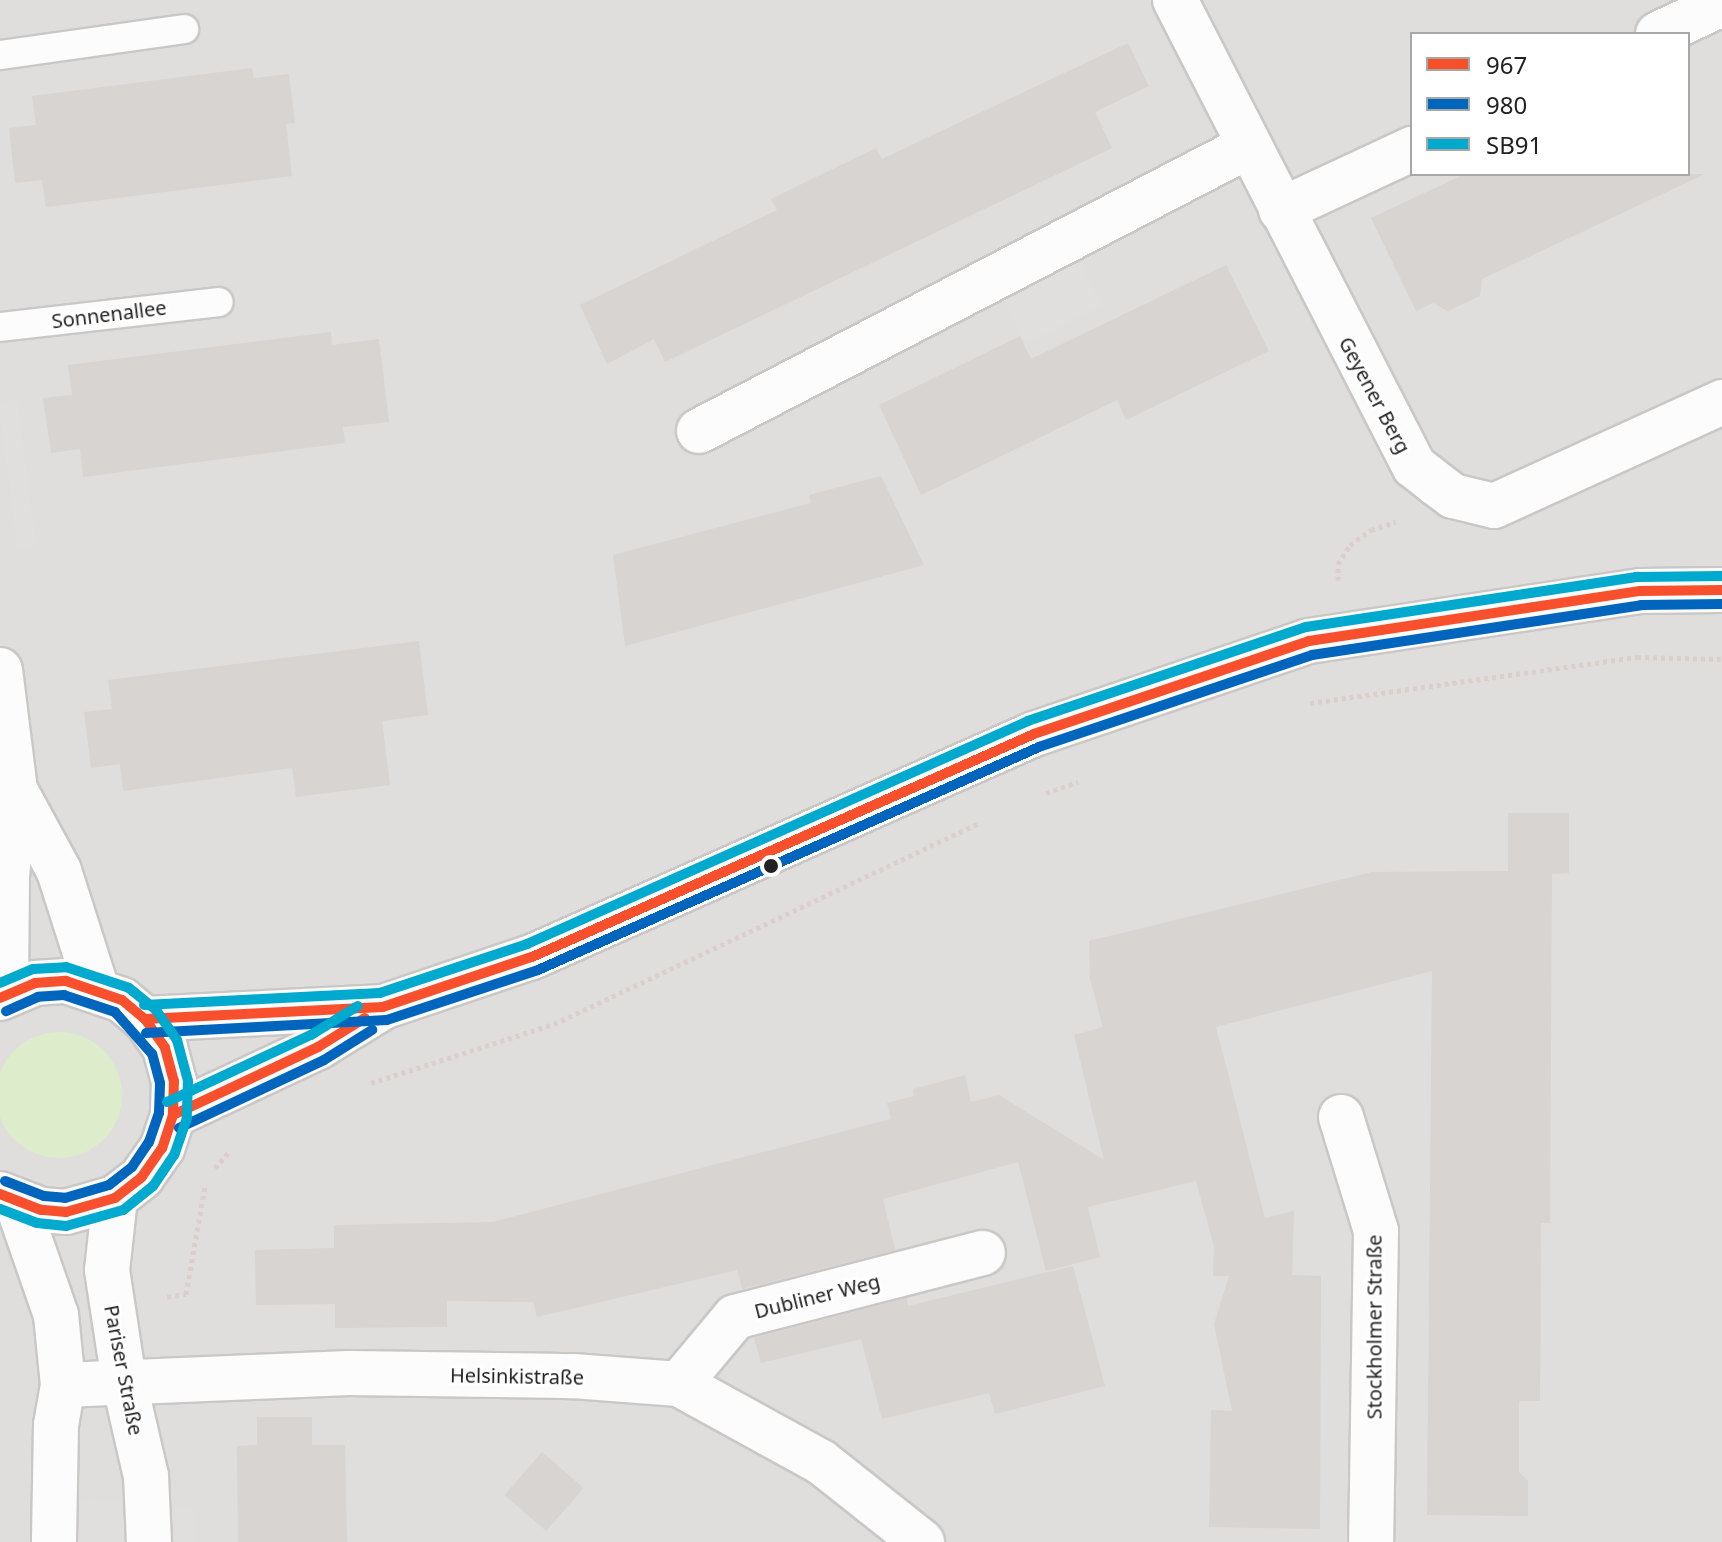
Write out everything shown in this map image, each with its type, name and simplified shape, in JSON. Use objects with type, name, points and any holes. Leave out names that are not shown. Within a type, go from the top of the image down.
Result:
[{"type":"street","name":"Geyener Berg","points":[[1175,0],[1247,147],[1414,466],[1453,496],[1494,506],[1722,402]]},
{"type":"street","points":[[1662,32],[1722,4]]},
{"type":"street","points":[[699,431],[1247,147]]},
{"type":"street","points":[[1281,210],[1410,150]]},
{"type":"street","points":[[173,1115],[318,1047],[383,1007],[532,957],[1034,734],[1309,641],[1640,591],[1722,590]]},
{"type":"street","points":[[0,670],[15,790],[7,876],[3,996],[35,983],[66,981],[96,987],[145,1019],[165,1048],[174,1081],[173,1115],[162,1148],[149,1167],[115,1198],[66,1212],[8,1199]]},
{"type":"street","points":[[15,790],[59,871],[96,987]]},
{"type":"street","points":[[145,1019],[383,1007]]},
{"type":"street","name":"Stockholmer Straße","points":[[1341,1117],[1376,1231],[1371,1542]]},
{"type":"street","name":"Pariser Straße","points":[[115,1198],[108,1233],[112,1305],[124,1381],[146,1476],[149,1542]]},
{"type":"street","points":[[8,1199],[56,1315],[63,1385],[56,1425],[54,1542]]},
{"type":"street","name":"Dubliner Weg","points":[[679,1384],[735,1317],[983,1253]]},
{"type":"street","name":"Helsinkistraße","points":[[63,1385],[349,1373],[573,1376],[679,1384],[821,1462],[922,1542]]},
{"type":"lane","points":[[0,55],[184,29]]},
{"type":"lane","name":"Sonnenallee","points":[[0,327],[219,302]]},
{"type":"path","points":[[1338,591],[1338,564],[1350,545],[1371,530],[1405,520],[1437,484]]},
{"type":"path","points":[[1307,703],[1637,657],[1722,659]]},
{"type":"path","points":[[1031,798],[1089,778]]},
{"type":"path","points":[[362,1086],[554,1024],[989,818]]},
{"type":"path","points":[[112,1305],[186,1294],[206,1178],[241,1139]]},
{"type":"shaded area","points":[[0,0],[1722,0],[1722,1542],[0,1542]]},
{"type":"shaded area","points":[[1076,256],[1101,305],[1026,343],[1001,294]]},
{"type":"shaded area","points":[[17,400],[36,546],[18,549],[0,414],[0,403]]},
{"type":"shaded area","points":[[78,1502],[123,1503],[122,1542],[77,1542]]},
{"type":"shaded area","points":[[174,1509],[193,1509],[193,1542],[174,1542]]},
{"type":"green space","points":[[47,1033],[71,1033],[94,1043],[111,1060],[121,1083],[121,1107],[111,1130],[94,1147],[71,1157],[47,1157],[24,1147],[14,1140],[-1,1113],[-1,1077],[7,1060],[24,1043]]},
{"type":"building","points":[[1128,43],[1149,86],[1095,112],[1112,148],[665,362],[654,339],[607,364],[580,305],[777,210],[771,199],[876,148],[882,159]]},
{"type":"building","points":[[252,68],[254,78],[289,74],[295,123],[286,124],[292,176],[46,207],[42,180],[15,183],[9,128],[36,125],[32,96]]},
{"type":"building","points":[[1705,174],[1482,279],[1480,296],[1448,311],[1433,303],[1416,311],[1371,218],[1461,176]]},
{"type":"building","points":[[1226,265],[1269,351],[1126,420],[1117,400],[921,495],[879,405],[1020,336],[1031,359]]},
{"type":"building","points":[[331,332],[332,345],[379,339],[389,422],[343,427],[345,443],[83,477],[80,449],[51,453],[43,398],[72,395],[68,365]]},
{"type":"building","points":[[881,476],[924,565],[625,646],[613,555],[811,503],[809,495]]},
{"type":"building","points":[[419,641],[428,715],[382,721],[390,785],[296,797],[292,768],[123,791],[120,764],[91,768],[84,712],[112,709],[108,680]]},
{"type":"building","points":[[1508,813],[1569,813],[1569,873],[1552,874],[1550,1223],[1541,1223],[1540,1401],[1519,1401],[1519,1472],[1528,1481],[1528,1516],[1427,1515],[1432,971],[1216,1027],[1265,1218],[1294,1211],[1292,1275],[1321,1276],[1320,1529],[1209,1527],[1211,1410],[1232,1411],[1214,1324],[1229,1276],[1213,1276],[1214,1247],[1196,1181],[1088,1207],[1100,1257],[1046,1271],[1018,1162],[883,1199],[895,1250],[742,1289],[737,1270],[537,1317],[533,1302],[447,1301],[447,1327],[335,1328],[335,1304],[256,1305],[255,1250],[334,1248],[334,1225],[493,1222],[891,1119],[887,1103],[914,1096],[913,1089],[965,1075],[971,1102],[999,1095],[1104,1160],[1074,1035],[1103,1027],[1090,979],[1089,941],[1372,872],[1508,871]]},
{"type":"building","points":[[1073,1266],[1105,1386],[995,1414],[989,1393],[882,1419],[861,1339],[761,1363],[754,1338],[907,1298],[908,1306]]},
{"type":"building","points":[[257,1417],[312,1417],[312,1445],[345,1445],[347,1542],[238,1542],[237,1446],[257,1445]]},
{"type":"building","points":[[542,1452],[584,1488],[546,1531],[505,1495]]},
{"type":"transit line","name":"SB91","points":[[144,1005],[380,993],[527,944],[1028,721],[1306,627],[1638,577],[1722,576]]},
{"type":"transit line","name":"967","points":[[145,1019],[383,1007],[532,957],[1034,734],[1309,641],[1640,591],[1722,590]]},
{"type":"transit line","name":"980","points":[[146,1033],[387,1020],[538,970],[1039,747],[1312,655],[1641,605],[1722,604]]},
{"type":"transit line","name":"SB91","points":[[0,983],[33,969],[66,967],[129,988],[156,1010],[177,1040],[188,1081],[187,1118],[174,1155],[153,1186],[123,1210],[66,1226],[37,1223],[0,1209]]},
{"type":"transit line","name":"967","points":[[0,998],[35,983],[66,981],[122,1000],[145,1019],[165,1048],[174,1081],[173,1115],[162,1148],[142,1177],[115,1198],[66,1212],[41,1210],[0,1194]]},
{"type":"transit line","name":"980","points":[[5,1181],[44,1196],[65,1198],[109,1185],[132,1167],[149,1142],[159,1113],[160,1083],[152,1054],[115,1012],[64,995],[38,997],[6,1011]]},
{"type":"transit line","name":"SB91","points":[[167,1102],[311,1035],[358,1006]]},
{"type":"transit line","name":"967","points":[[173,1115],[318,1047],[365,1018]]},
{"type":"transit line","name":"980","points":[[179,1128],[324,1060],[372,1030]]}]
